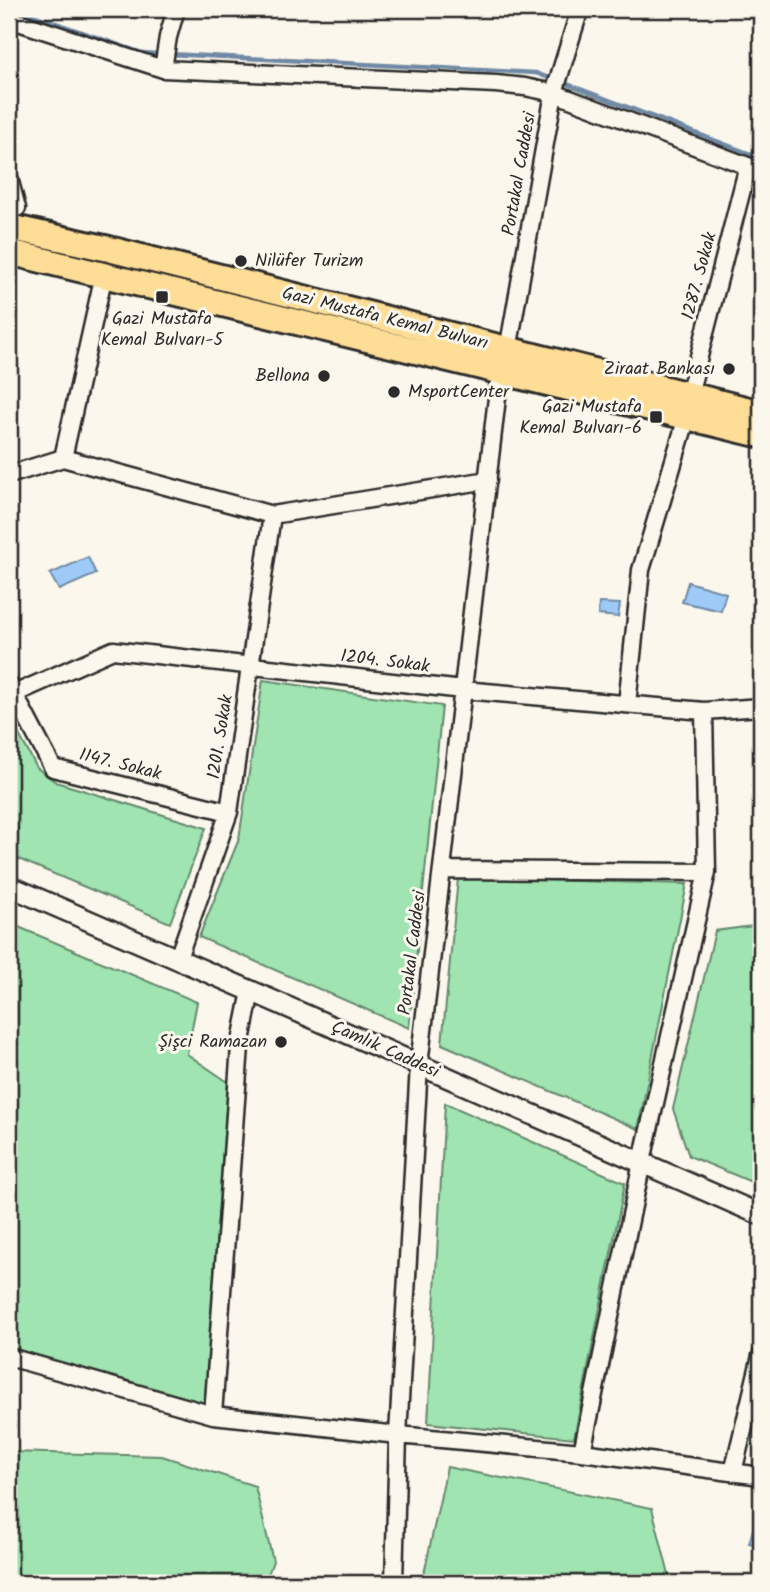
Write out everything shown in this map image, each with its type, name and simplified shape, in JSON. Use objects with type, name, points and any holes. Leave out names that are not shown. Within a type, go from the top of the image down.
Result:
[{"type":"main road","name":"Gazi Mustafa Kemal Bulvarı","points":[[13,217],[109,249],[504,361]]},
{"type":"main road","name":"Gazi Mustafa Kemal Bulvarı","points":[[9,252],[504,361],[688,406],[761,435]]},
{"type":"main road","name":"Gazi Mustafa Kemal Bulvarı","points":[[688,406],[761,413]]},
{"type":"street","points":[[163,69],[176,9]]},
{"type":"street","name":"Portakal Caddesi","points":[[394,1583],[398,1435],[419,1065],[463,690],[504,361],[554,93],[580,9]]},
{"type":"street","points":[[9,19],[163,69],[525,87],[554,93],[755,169]]},
{"type":"street","name":"1287. Sokak","points":[[627,704],[641,570],[755,169]]},
{"type":"street","points":[[9,178],[13,217]]},
{"type":"street","points":[[63,457],[104,274]]},
{"type":"street","points":[[9,475],[63,457],[272,515],[488,480]]},
{"type":"street","name":"1201. Sokak","points":[[178,958],[229,812],[272,515]]},
{"type":"street","name":"1204. Sokak","points":[[11,690],[113,650],[463,690],[704,711],[761,707]]},
{"type":"street","name":"1147. Sokak","points":[[11,690],[53,768],[229,812]]},
{"type":"street","points":[[582,1452],[707,872],[704,711]]},
{"type":"street","points":[[442,870],[707,872]]},
{"type":"street","name":"Çamlık Caddesi","points":[[9,886],[761,1215]]},
{"type":"street","points":[[213,1415],[240,1046],[251,990]]},
{"type":"street","points":[[733,1472],[761,1356]]},
{"type":"street","points":[[9,1357],[213,1415],[582,1452],[761,1476]]},
{"type":"green space","points":[[263,680],[442,706],[409,1028],[199,937],[239,839]]},
{"type":"green space","points":[[9,716],[37,768],[56,782],[206,828],[170,923],[9,855]]},
{"type":"green space","points":[[458,878],[687,884],[638,1129],[442,1044]]},
{"type":"green space","points":[[9,923],[197,1002],[187,1054],[228,1082],[205,1403],[9,1347]]},
{"type":"green space","points":[[761,925],[761,1186],[689,1156],[673,1109],[715,931]]},
{"type":"green space","points":[[445,1103],[625,1183],[574,1438],[428,1423]]},
{"type":"green space","points":[[9,1452],[162,1456],[255,1486],[273,1561],[265,1583],[9,1583]]},
{"type":"green space","points":[[447,1467],[652,1508],[671,1583],[422,1583]]},
{"type":"water","points":[[88,557],[96,574],[59,590],[50,574]]},
{"type":"water","points":[[688,582],[726,593],[721,611],[682,602]]},
{"type":"water","points":[[599,603],[620,604],[618,617],[598,615]]},
{"type":"water","points":[[757,1516],[761,1518],[761,1546],[749,1543]]},
{"type":"waterway","points":[[16,9],[142,53],[160,54]]},
{"type":"waterway","points":[[169,54],[536,73],[554,80]]},
{"type":"waterway","points":[[562,82],[761,158]]},
{"type":"place","name":"Nilüfer Turizm","points":[[241,261]]},
{"type":"place","name":"Gazi Mustafa Kemal Bulvarı-5","points":[[162,297]]},
{"type":"place","name":"Ziraat Bankası","points":[[729,369]]},
{"type":"place","name":"Bellona","points":[[324,376]]},
{"type":"place","name":"MsportCenter","points":[[394,392]]},
{"type":"place","name":"Gazi Mustafa Kemal Bulvarı-6","points":[[656,417]]},
{"type":"place","name":"Şişci Ramazan","points":[[281,1042]]}]
